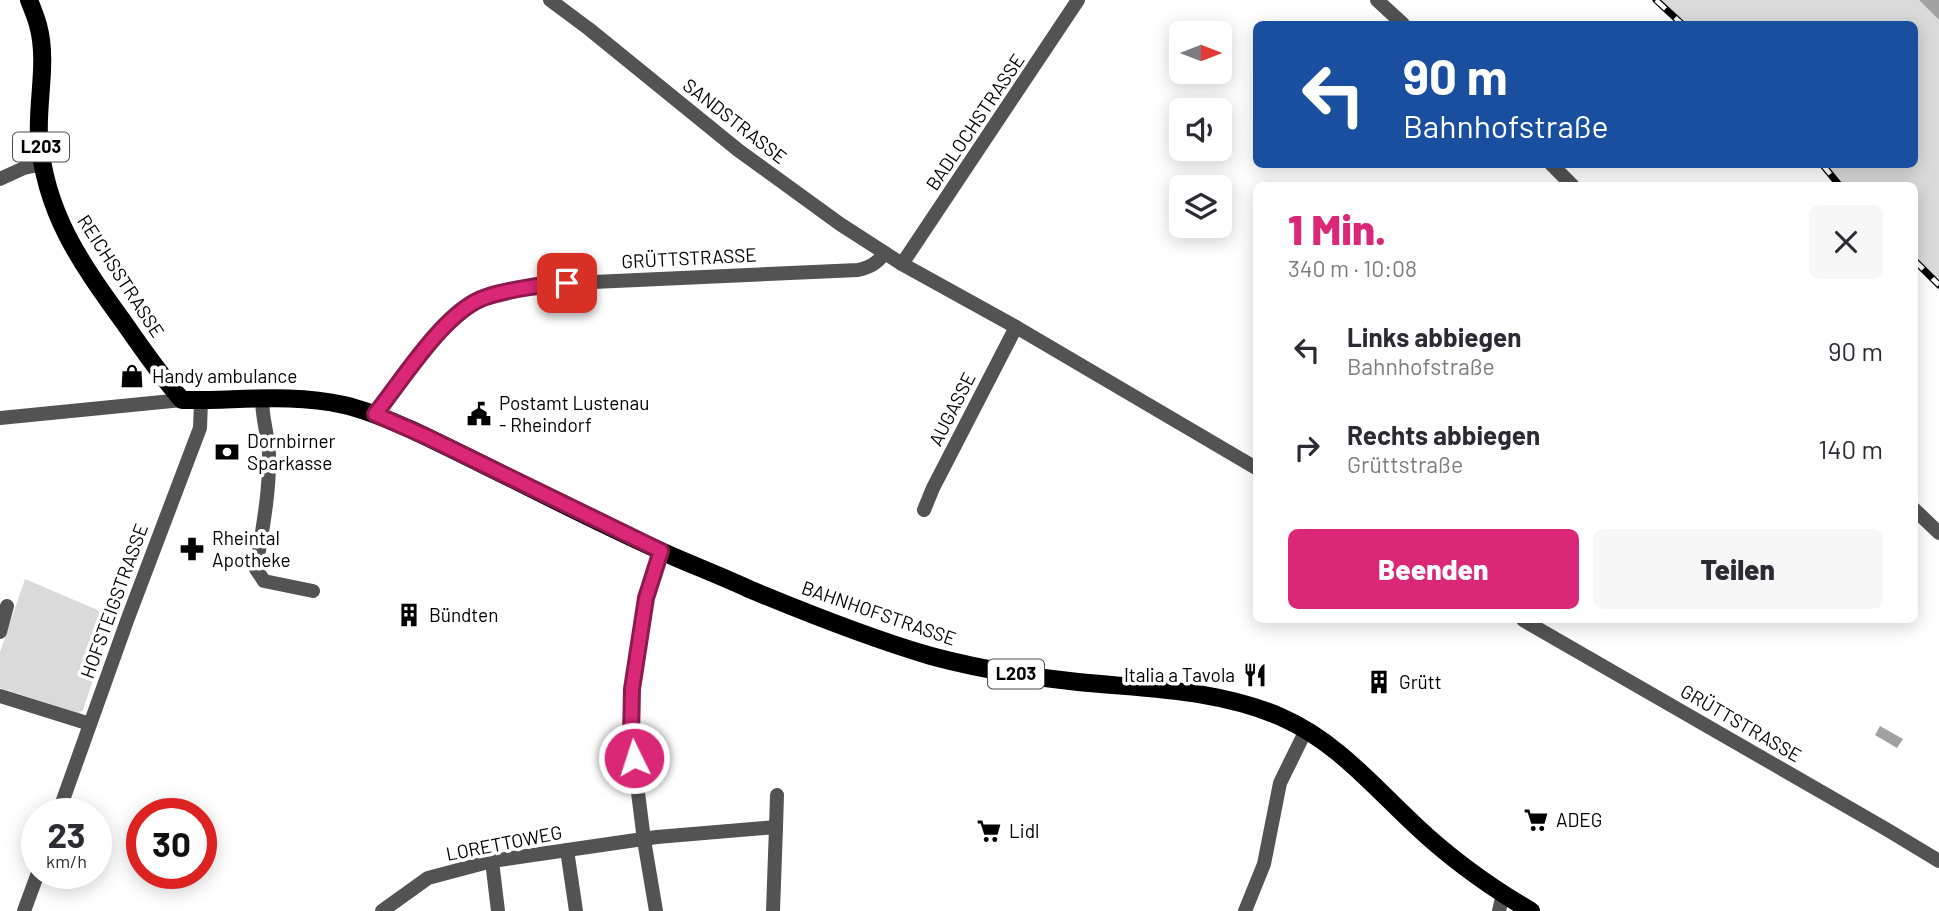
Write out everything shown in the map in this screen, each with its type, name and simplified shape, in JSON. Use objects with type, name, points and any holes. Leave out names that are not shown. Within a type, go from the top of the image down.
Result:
[{"type":"main road","name":"REICHSSTRASSE","points":[[29,0],[38,26],[42,53],[39,135],[51,201],[82,262],[183,401]]},
{"type":"main road","name":"BAHNHOFSTRASSE","points":[[183,401],[289,398],[344,405],[375,414],[425,436],[661,551],[817,617],[887,642],[934,657],[1024,676],[1204,695],[1262,709],[1306,730],[1350,762],[1415,826],[1480,879],[1501,902],[1531,911]]},
{"type":"street","name":"SANDSTRASSE","points":[[551,0],[738,150],[840,224],[902,264]]},
{"type":"street","name":"BADLOCHSTRASSE","points":[[902,264],[1078,0]]},
{"type":"street","points":[[1377,0],[1400,21]]},
{"type":"street","points":[[0,179],[24,168],[43,164]]},
{"type":"street","points":[[1555,168],[1569,182]]},
{"type":"street","name":"GRÜTTSTRASSE","points":[[375,414],[446,323],[485,297],[550,284],[859,270],[879,262],[885,253]]},
{"type":"street","points":[[902,264],[1016,327],[1253,466]]},
{"type":"street","name":"AUGASSE","points":[[924,510],[1016,327]]},
{"type":"street","points":[[262,399],[269,452],[268,486],[256,569],[264,580],[313,591]]},
{"type":"street","points":[[0,418],[183,401]]},
{"type":"street","name":"HOFSTEIGSTRASSE","points":[[64,798],[200,428],[201,401]]},
{"type":"street","points":[[1918,513],[1939,533]]},
{"type":"street","points":[[656,911],[631,737],[632,689],[646,598],[661,551]]},
{"type":"street","points":[[0,632],[7,606]]},
{"type":"street","name":"GRÜTTSTRASSE","points":[[1528,623],[1939,861]]},
{"type":"street","points":[[1,699],[90,724]]},
{"type":"street","points":[[1245,911],[1264,864],[1280,783],[1306,730]]},
{"type":"street","points":[[773,911],[777,795]]},
{"type":"street","name":"LORETTOWEG","points":[[382,911],[428,878],[492,861],[657,837],[776,827]]},
{"type":"street","points":[[567,850],[576,911]]},
{"type":"street","points":[[492,861],[498,911]]},
{"type":"street","points":[[24,911],[32,889]]},
{"type":"shaded area","points":[[1657,0],[1919,0],[1939,20],[1939,283],[1918,262],[1918,182],[1837,182],[1825,168],[1918,168],[1918,21],[1679,21]]},
{"type":"shaded area","points":[[1919,0],[1939,0],[1939,20]]},
{"type":"shaded area","points":[[25,579],[114,617],[83,710],[79,713],[0,688],[0,652]]},
{"type":"shaded area","points":[[1880,726],[1903,739],[1897,748],[1875,735]]},
{"type":"railway","points":[[1656,0],[1679,21]]},
{"type":"railway","points":[[1825,168],[1837,182]]},
{"type":"railway","points":[[1918,264],[1939,285]]},
{"type":"place","name":"Handy ambulance","points":[[132,376]]},
{"type":"place","name":"Postamt Lustenau - Rheindorf","points":[[479,414]]},
{"type":"place","name":"Dornbirner Sparkasse","points":[[227,452]]},
{"type":"place","name":"Rheintal Apotheke","points":[[192,549]]},
{"type":"place","name":"Bündten","points":[[409,615]]},
{"type":"place","name":"Italia a Tavola","points":[[1255,675]]},
{"type":"place","name":"Grütt","points":[[1379,682]]},
{"type":"place","name":"ADEG","points":[[1536,820]]},
{"type":"place","name":"Lidl","points":[[989,831]]},
{"type":"route","points":[[567,283],[485,297],[464,309],[446,323],[375,414],[661,551],[646,598],[632,689],[631,737],[634,758]]}]
